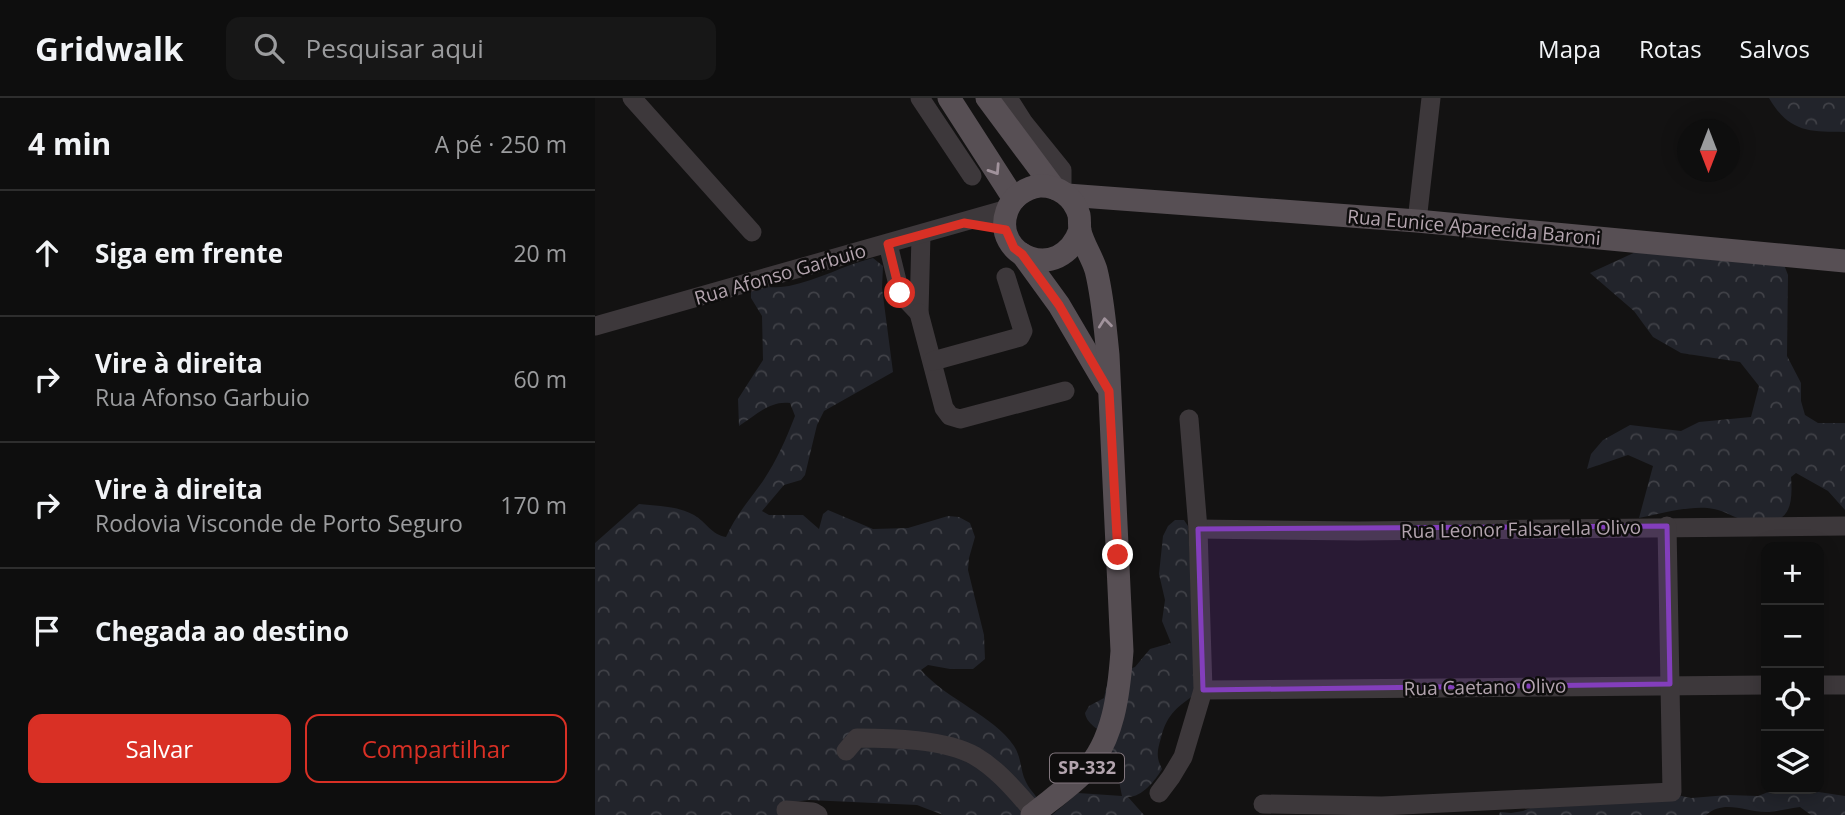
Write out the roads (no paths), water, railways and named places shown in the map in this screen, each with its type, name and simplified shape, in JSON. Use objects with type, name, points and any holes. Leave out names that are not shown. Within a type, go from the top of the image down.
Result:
[{"type":"main road","points":[[949,98],[1009,213],[1014,248],[1033,260],[1045,261],[1057,258],[1075,242],[1068,203],[1032,187],[1009,213]]},
{"type":"main road","name":"SP-332","points":[[986,98],[1068,203],[1096,269],[1101,295],[1109,391],[1122,651],[1119,686],[1111,723],[1092,762],[1083,773],[1034,814]]},
{"type":"main road","name":"Rua Eunice Aparecida Baroni","points":[[1068,203],[1102,197],[1417,221],[1845,261]]},
{"type":"main road","name":"SP-332","points":[[1022,254],[1059,305],[1109,391]]},
{"type":"street","points":[[632,98],[752,232]]},
{"type":"street","points":[[920,98],[972,176]]},
{"type":"street","points":[[1008,98],[1024,123],[1062,170],[1068,203]]},
{"type":"street","points":[[1417,221],[1431,98]]},
{"type":"street","name":"Rua Afonso Garbuio","points":[[595,326],[964,223],[993,212],[1009,213]]},
{"type":"street","points":[[921,235],[919,313],[944,408],[950,416],[960,419],[1065,391]]},
{"type":"street","points":[[888,244],[900,293],[919,313]]},
{"type":"street","points":[[933,361],[1020,337],[1023,331],[1021,320],[1006,277]]},
{"type":"street","points":[[1159,793],[1183,757],[1203,690],[1198,528],[1189,419]]},
{"type":"street","points":[[1263,804],[1382,806],[1672,792],[1667,526]]},
{"type":"street","name":"Rua Leonor Falsarella Olivo","points":[[1198,528],[1358,531],[1845,526]]},
{"type":"street","name":"Rua Caetano Olivo","points":[[1203,690],[1761,685]]},
{"type":"street","points":[[1824,685],[1845,685]]},
{"type":"street","points":[[846,751],[857,738],[909,739],[974,755],[1000,775],[1034,814]]},
{"type":"street","points":[[786,810],[813,812],[818,815]]}]
